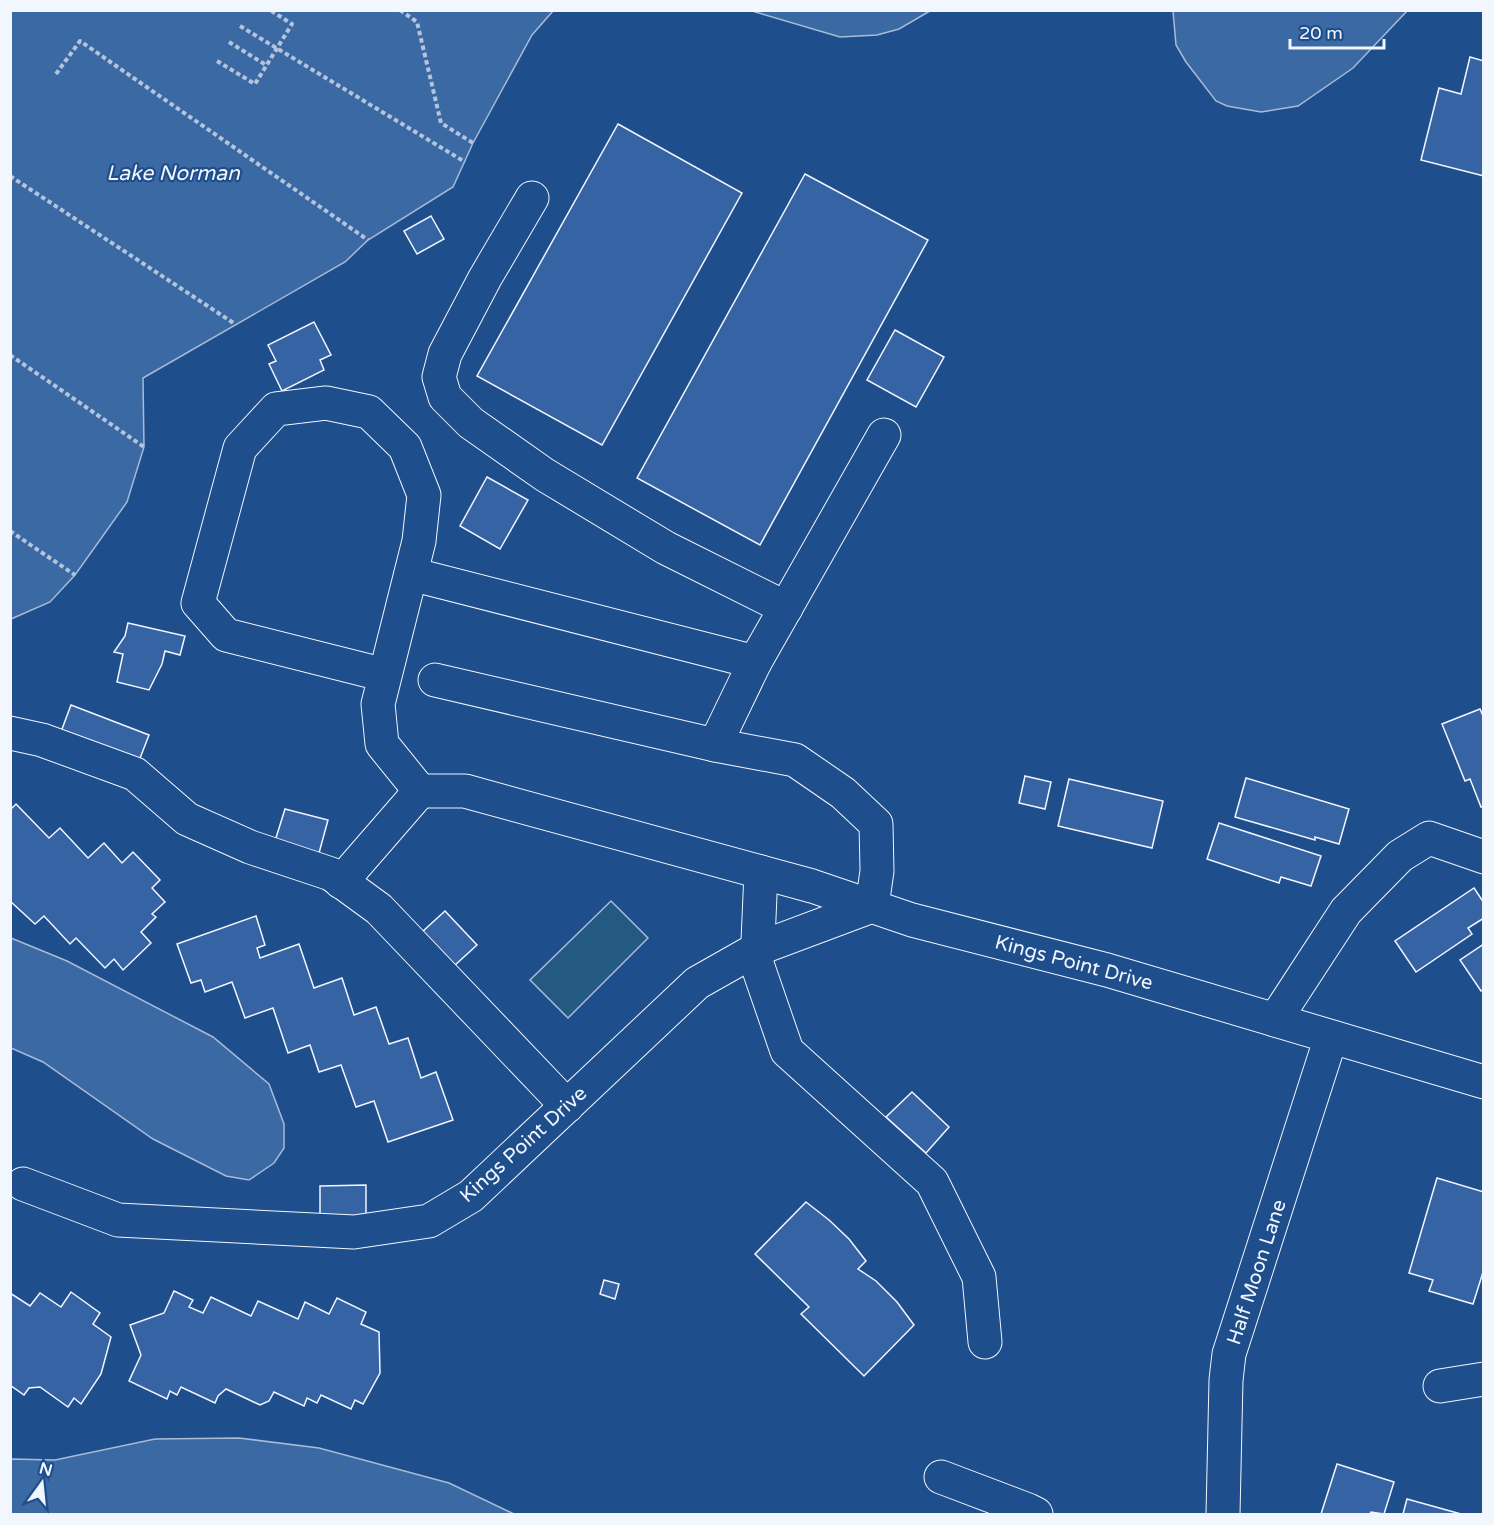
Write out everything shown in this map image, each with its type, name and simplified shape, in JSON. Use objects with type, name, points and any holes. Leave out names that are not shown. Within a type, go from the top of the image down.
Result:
[{"type":"street","points":[[532,198],[485,278],[445,354],[440,377],[445,397],[471,423],[545,475],[666,548],[786,608]]},
{"type":"street","points":[[341,882],[420,791],[382,744],[378,704],[419,541],[424,495],[405,447],[369,412],[326,403],[276,409],[240,448],[198,603],[226,635],[385,675]]},
{"type":"street","points":[[716,745],[755,662],[884,435]]},
{"type":"street","points":[[411,574],[755,662]]},
{"type":"street","points":[[435,681],[716,745],[795,760],[843,793],[876,824],[877,872],[872,906]]},
{"type":"street","points":[[10,733],[42,740],[135,774],[187,819],[250,847],[331,874],[379,909],[567,1106]]},
{"type":"street","name":"Kings Point Drive","points":[[420,791],[465,791],[761,872],[912,920],[1107,970],[1484,1082]]},
{"type":"street","points":[[1275,1020],[1346,911],[1400,856],[1429,838],[1484,857]]},
{"type":"street","points":[[761,872],[757,964],[787,1051],[932,1182],[979,1277],[985,1342]]},
{"type":"street","name":"Kings Point Drive","points":[[23,1184],[118,1220],[354,1232],[429,1221],[471,1196],[697,983],[757,950],[872,906]]},
{"type":"street","name":"Half Moon Lane","points":[[1223,1515],[1226,1380],[1229,1354],[1331,1037]]},
{"type":"street","points":[[1440,1386],[1484,1378]]},
{"type":"street","points":[[941,1477],[1028,1509],[1036,1515]]},
{"type":"path","points":[[217,61],[255,84],[292,24],[270,10]]},
{"type":"path","points":[[400,10],[417,22],[441,123],[473,143]]},
{"type":"path","points":[[240,26],[465,162]]},
{"type":"path","points":[[56,74],[80,41],[368,240]]},
{"type":"path","points":[[229,42],[266,65]]},
{"type":"path","points":[[10,176],[235,324]]},
{"type":"path","points":[[10,356],[144,447]]},
{"type":"path","points":[[10,531],[75,575]]},
{"type":"shaded area","points":[[611,901],[648,938],[568,1018],[530,980]]},
{"type":"water","name":"Lake Norman","points":[[11,10],[553,11],[532,35],[473,143],[453,187],[368,240],[345,262],[143,378],[144,447],[127,502],[75,575],[50,602],[11,619]]},
{"type":"water","points":[[1173,10],[1407,11],[1353,68],[1298,106],[1261,112],[1227,106],[1216,101],[1176,45]]},
{"type":"water","points":[[752,11],[930,11],[899,29],[877,35],[840,37]]},
{"type":"water","points":[[11,938],[67,961],[213,1037],[269,1084],[284,1124],[284,1148],[274,1163],[249,1180],[226,1176],[153,1139],[43,1062],[11,1048]]},
{"type":"water","points":[[239,1438],[319,1448],[449,1483],[514,1514],[11,1514],[11,1459],[55,1460],[155,1439]]},
{"type":"building","points":[[1470,57],[1484,61],[1484,176],[1421,160],[1439,88],[1461,94]]},
{"type":"building","points":[[618,124],[742,193],[602,445],[477,376]]},
{"type":"building","points":[[805,174],[928,240],[760,545],[637,478]]},
{"type":"building","points":[[431,216],[444,239],[417,254],[404,231]]},
{"type":"building","points":[[314,322],[331,355],[320,360],[324,370],[282,391],[269,364],[276,361],[268,345]]},
{"type":"building","points":[[895,330],[944,357],[916,407],[867,380]]},
{"type":"building","points":[[487,477],[528,500],[500,549],[460,526]]},
{"type":"building","points":[[128,623],[185,636],[180,655],[165,651],[162,664],[149,690],[117,682],[123,654],[114,652],[125,636]]},
{"type":"building","points":[[71,705],[149,735],[137,766],[59,737]]},
{"type":"building","points":[[1480,709],[1484,718],[1484,806],[1481,807],[1470,779],[1465,781],[1442,724]]},
{"type":"building","points":[[1025,776],[1051,782],[1045,809],[1019,803]]},
{"type":"building","points":[[1246,778],[1349,809],[1339,844],[1315,837],[1315,840],[1235,817]]},
{"type":"building","points":[[1069,779],[1163,801],[1152,848],[1058,826]]},
{"type":"building","points":[[16,804],[49,838],[60,828],[88,858],[104,843],[122,863],[133,852],[160,880],[152,888],[165,902],[152,914],[156,917],[141,932],[151,943],[123,970],[114,959],[105,968],[76,938],[70,944],[44,916],[35,924],[10,901],[10,810]]},
{"type":"building","points":[[285,809],[328,820],[319,853],[275,841]]},
{"type":"building","points":[[1219,823],[1321,856],[1311,886],[1281,877],[1279,883],[1207,859]]},
{"type":"building","points":[[1474,888],[1484,903],[1484,918],[1468,928],[1472,934],[1416,972],[1395,941]]},
{"type":"building","points":[[445,911],[477,945],[454,966],[422,932]]},
{"type":"building","points":[[256,916],[265,945],[257,948],[260,958],[299,944],[314,988],[342,978],[354,1015],[376,1007],[389,1044],[408,1038],[421,1078],[436,1072],[453,1120],[388,1142],[374,1101],[356,1107],[341,1065],[319,1072],[310,1045],[288,1053],[273,1008],[245,1018],[232,982],[205,992],[201,980],[191,983],[177,944]]},
{"type":"building","points":[[1484,944],[1484,989],[1481,991],[1460,960]]},
{"type":"building","points":[[912,1092],[949,1127],[926,1153],[886,1117]]},
{"type":"building","points":[[1437,1178],[1484,1192],[1484,1269],[1473,1304],[1429,1291],[1433,1280],[1409,1273]]},
{"type":"building","points":[[366,1185],[366,1217],[320,1218],[320,1186]]},
{"type":"building","points":[[806,1202],[849,1239],[866,1261],[858,1269],[876,1281],[897,1302],[914,1325],[864,1376],[801,1314],[809,1307],[755,1254]]},
{"type":"building","points":[[604,1280],[619,1284],[615,1299],[600,1294]]},
{"type":"building","points":[[174,1291],[193,1300],[189,1307],[203,1313],[211,1297],[251,1316],[258,1301],[298,1319],[305,1302],[329,1314],[337,1298],[366,1312],[361,1324],[379,1332],[380,1373],[363,1404],[355,1400],[351,1409],[321,1395],[317,1403],[307,1398],[304,1406],[274,1392],[269,1401],[260,1405],[226,1389],[218,1396],[215,1403],[181,1387],[177,1395],[170,1391],[167,1399],[129,1381],[141,1355],[130,1325],[164,1313]]},
{"type":"building","points":[[71,1292],[100,1313],[93,1324],[111,1337],[101,1374],[81,1404],[74,1398],[68,1407],[40,1387],[29,1388],[24,1395],[10,1385],[10,1293],[30,1306],[40,1293],[61,1307]]},
{"type":"building","points":[[1337,1464],[1394,1482],[1384,1514],[1371,1512],[1370,1514],[1321,1514]]},
{"type":"building","points":[[1407,1499],[1461,1514],[1403,1514]]}]
